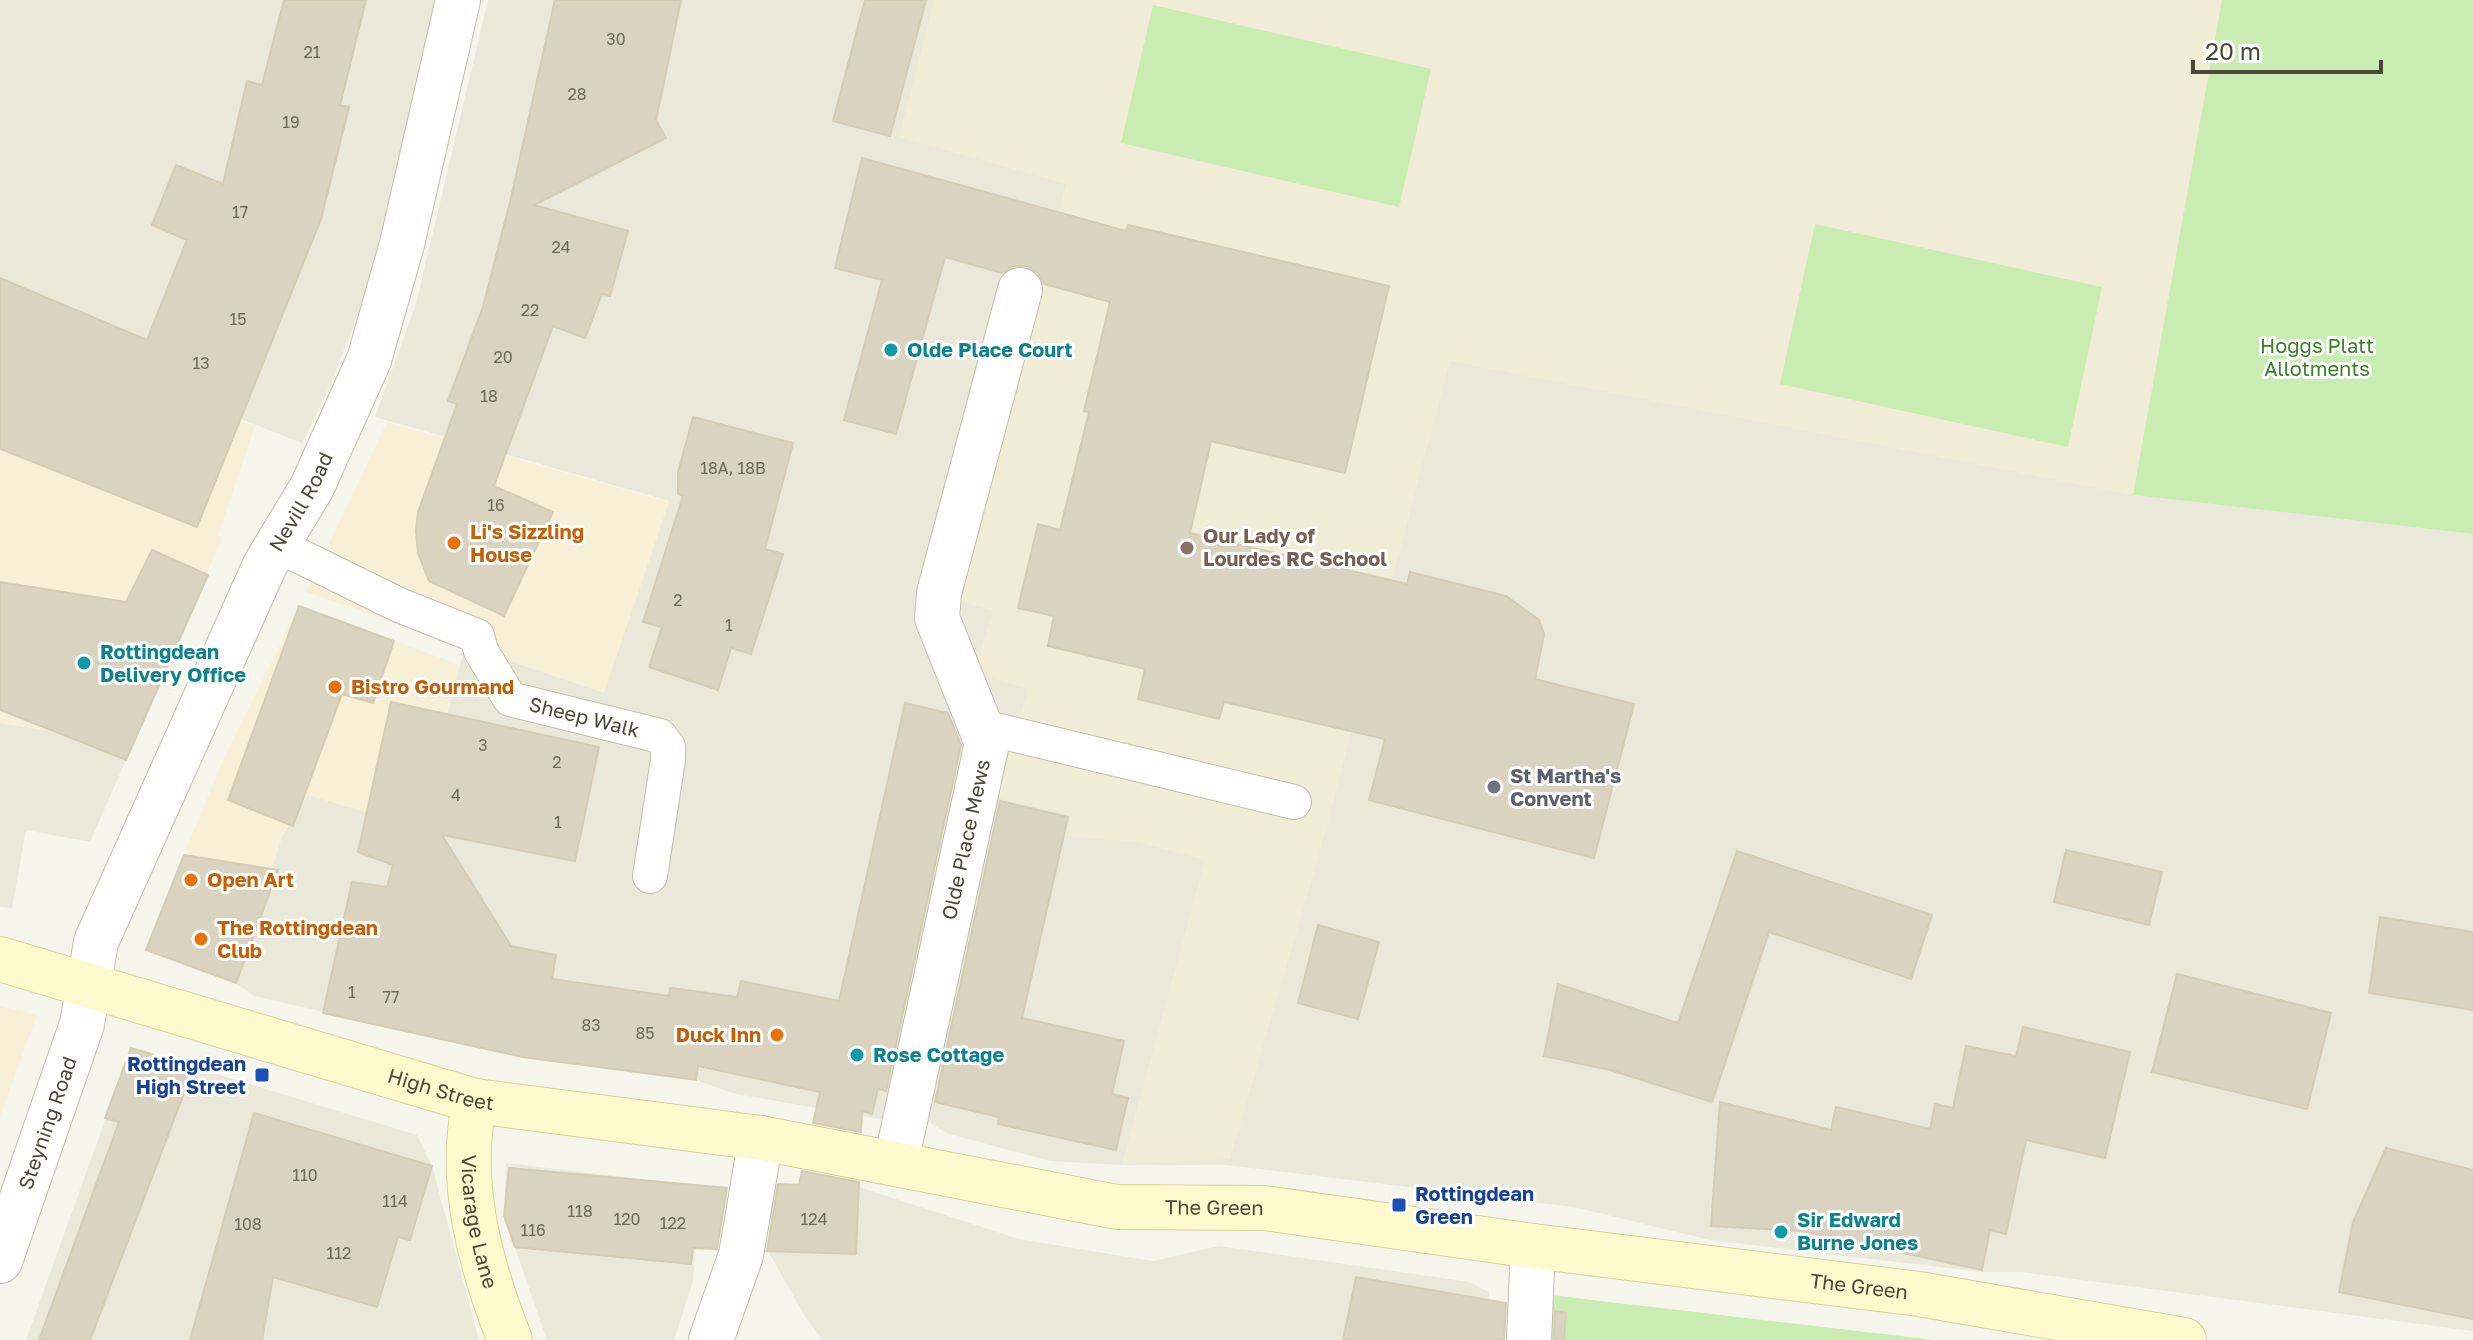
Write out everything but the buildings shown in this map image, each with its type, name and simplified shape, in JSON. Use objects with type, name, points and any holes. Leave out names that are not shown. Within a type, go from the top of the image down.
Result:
[{"type":"main road","name":"High Street","points":[[0,959],[87,982],[475,1101],[761,1138],[896,1162]]},
{"type":"main road","name":"Vicarage Lane","points":[[475,1101],[467,1136],[477,1244],[510,1340]]},
{"type":"main road","name":"The Green","points":[[896,1162],[1117,1207],[1264,1208],[1533,1246],[1919,1294],[2184,1340]]},
{"type":"street","name":"Nevill Road","points":[[87,982],[96,942],[277,545],[312,487],[369,360],[402,244],[458,0]]},
{"type":"street","name":"Olde Place Mews","points":[[896,1162],[987,743],[937,618],[939,593],[1020,290]]},
{"type":"street","name":"Steyning Road","points":[[0,1261],[82,1024],[87,982]]},
{"type":"street","points":[[711,1340],[741,1255],[761,1138]]},
{"type":"street","points":[[1529,1340],[1533,1246]]},
{"type":"lane","name":"Sheep Walk","points":[[277,545],[399,605],[477,636],[481,651],[510,699],[660,736],[668,747],[668,760],[650,876]]},
{"type":"lane","points":[[979,726],[1294,802]]},
{"type":"shaded area","points":[[0,0],[437,0],[371,282],[328,390],[302,443],[0,325]]},
{"type":"shaded area","points":[[488,0],[2222,0],[2133,495],[2473,534],[2473,1331],[2021,1272],[1982,1272],[1710,1240],[1574,1207],[1227,1165],[1050,1161],[946,1133],[926,1120],[880,1119],[736,1094],[693,1079],[536,1060],[254,996],[236,983],[256,932],[255,924],[282,836],[308,795],[417,827],[466,643],[669,501],[375,417],[416,304]]},
{"type":"shaded area","name":"Our Lady of Lourdes RC School","points":[[934,0],[2222,0],[2133,495],[1450,361],[1319,855],[1230,1159],[1122,1164],[1205,860],[1137,842],[1066,836],[1071,815],[997,798],[1028,689],[973,673],[993,611],[959,601],[1066,184],[899,137]]},
{"type":"shaded area","points":[[0,325],[255,426],[218,535],[222,538],[126,760],[46,730],[0,723]]},
{"type":"shaded area","points":[[387,422],[669,502],[604,693],[306,592]]},
{"type":"shaded area","points":[[299,606],[460,665],[417,827],[308,795],[282,836],[255,924],[169,890],[224,758]]},
{"type":"shaded area","points":[[0,723],[46,730],[126,760],[90,842],[26,830],[12,908],[0,907]]},
{"type":"shaded area","points":[[0,1006],[37,1015],[0,1116]]},
{"type":"shaded area","points":[[131,1048],[417,1135],[432,1166],[479,1340],[26,1340]]},
{"type":"shaded area","points":[[506,1163],[700,1186],[693,1281],[674,1340],[547,1340],[504,1216]]},
{"type":"shaded area","points":[[772,1184],[859,1187],[1019,1239],[1153,1261],[1219,1246],[1470,1282],[1489,1292],[1484,1333],[1496,1340],[823,1340],[807,1320],[768,1251]]},
{"type":"green space","name":"Hoggs Platt Allotments","points":[[2222,0],[2473,0],[2473,534],[2133,495]]},
{"type":"green space","points":[[1153,5],[1431,69],[1399,207],[1121,143]]},
{"type":"green space","points":[[1815,224],[2102,287],[2068,447],[1780,384]]},
{"type":"green space","points":[[1550,1295],[1935,1340],[1547,1340]]},
{"type":"place","name":"Olde Place Court","points":[[891,350]]},
{"type":"place","name":"Li's Sizzling House","points":[[454,543]]},
{"type":"place","name":"Our Lady of Lourdes RC School","points":[[1187,548]]},
{"type":"place","name":"Rottingdean Delivery Office","points":[[84,663]]},
{"type":"place","name":"Bistro Gourmand","points":[[335,687]]},
{"type":"place","name":"St Martha's Convent","points":[[1494,787]]},
{"type":"place","name":"Open Art","points":[[191,880]]},
{"type":"place","name":"The Rottingdean Club","points":[[201,939]]},
{"type":"place","name":"Duck Inn","points":[[777,1035]]},
{"type":"place","name":"Rose Cottage","points":[[857,1055]]},
{"type":"place","name":"Rottingdean High Street","points":[[262,1075]]},
{"type":"place","name":"Rottingdean Green","points":[[1399,1205]]},
{"type":"place","name":"Sir Edward Burne Jones","points":[[1781,1232]]}]
